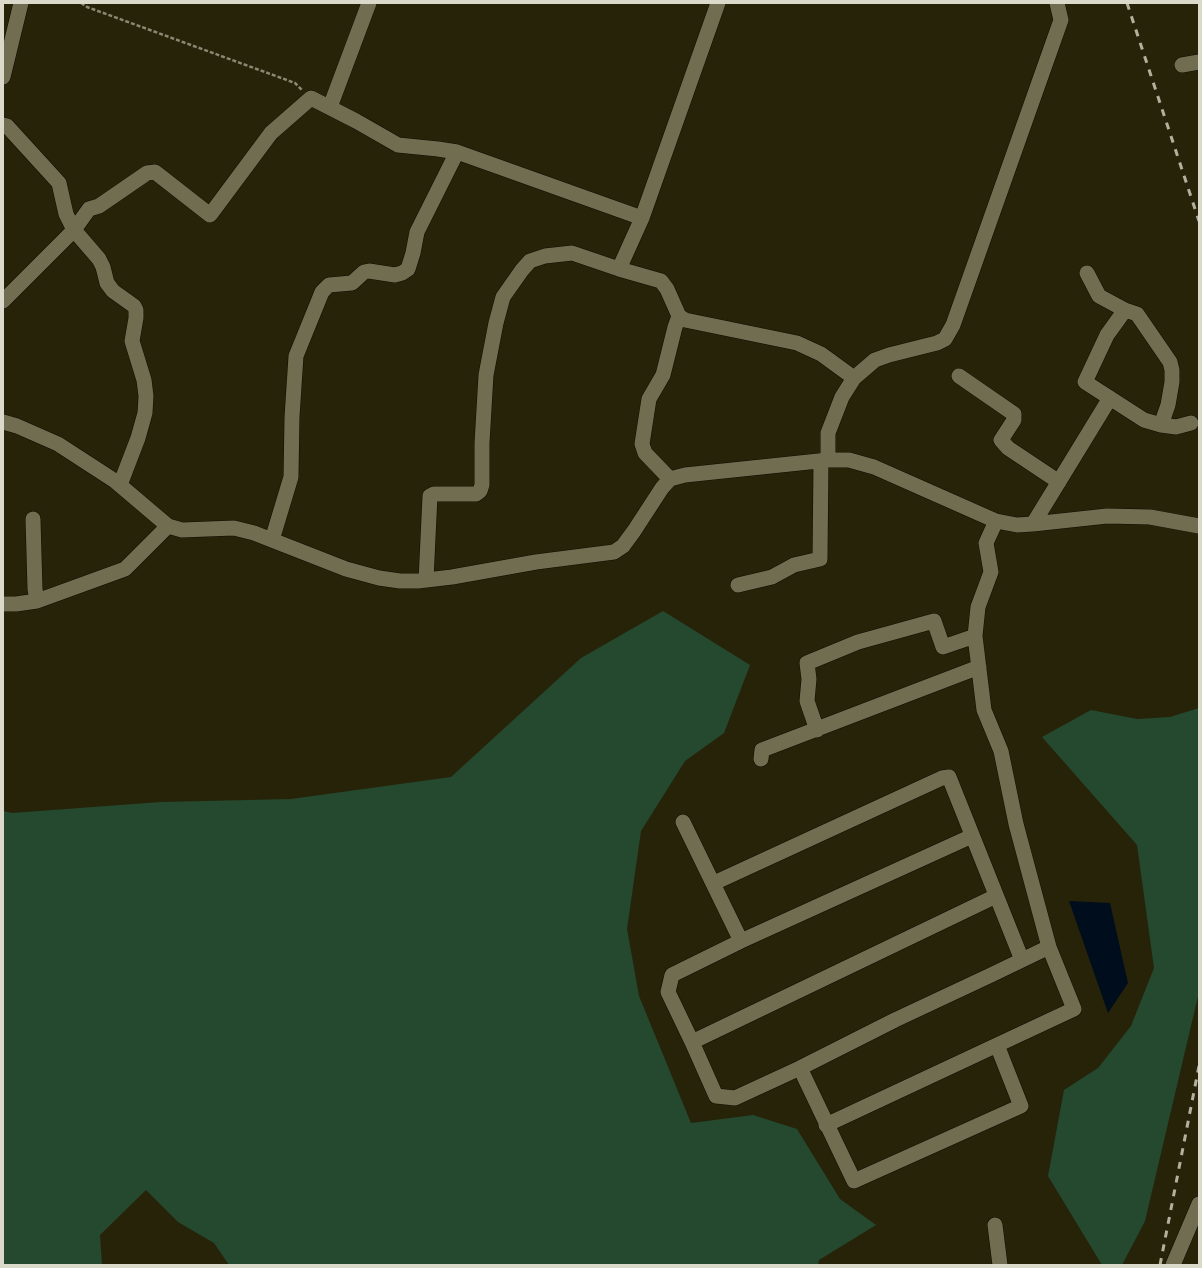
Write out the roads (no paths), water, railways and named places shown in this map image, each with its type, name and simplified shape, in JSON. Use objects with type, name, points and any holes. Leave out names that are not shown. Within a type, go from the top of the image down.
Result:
[{"type":"street","points":[[3,77],[21,3]]},
{"type":"street","points":[[330,107],[369,3]]},
{"type":"street","points":[[619,269],[642,218],[718,3]]},
{"type":"street","points":[[738,586],[772,577],[794,565],[820,559],[824,461],[828,433],[842,397],[854,378],[875,360],[937,343],[945,339],[953,325],[1061,20],[1057,3]]},
{"type":"street","points":[[1182,65],[1199,62]]},
{"type":"street","points":[[3,301],[74,230],[89,209],[99,206],[147,173],[155,172],[210,215],[271,133],[311,98],[398,145],[438,148],[457,152],[642,218]]},
{"type":"street","points":[[3,124],[7,126],[59,183],[66,214],[74,230],[99,259],[103,267],[107,283],[113,291],[134,306],[136,310],[132,341],[144,380],[146,396],[145,413],[138,438],[120,485]]},
{"type":"street","points":[[272,540],[291,477],[292,417],[296,356],[322,292],[329,285],[352,283],[368,270],[395,275],[408,269],[417,232],[457,152]]},
{"type":"street","points":[[426,580],[430,496],[434,494],[476,494],[480,491],[482,485],[482,443],[486,375],[496,322],[503,297],[530,261],[545,256],[572,253],[661,281],[667,289],[679,316],[685,320],[797,343],[821,354],[854,378]]},
{"type":"street","points":[[1087,273],[1099,296],[1125,310],[1137,314],[1170,362],[1172,382],[1168,405],[1161,425]]},
{"type":"street","points":[[1125,310],[1107,335],[1085,382],[1144,420],[1161,425],[1176,427],[1191,423]]},
{"type":"street","points":[[670,480],[645,453],[642,444],[649,399],[663,375],[674,327],[679,316]]},
{"type":"street","points":[[959,376],[1014,414],[1014,420],[1002,440],[1008,448],[1059,482]]},
{"type":"street","points":[[1034,524],[1110,398]]},
{"type":"street","points":[[3,422],[17,426],[58,444],[120,485],[168,526],[182,530],[234,528],[254,533],[346,569],[379,578],[400,581],[426,580],[536,562],[614,552],[623,546],[662,488],[670,480],[685,475],[824,461],[849,460],[874,467],[996,521],[1016,525],[1107,516],[1150,517],[1199,526]]},
{"type":"street","points":[[33,519],[35,589],[37,601]]},
{"type":"street","points":[[826,1125],[1074,1009],[1048,947],[1016,824],[1001,751],[984,710],[975,636],[978,607],[991,572],[986,543],[996,521]]},
{"type":"street","points":[[3,604],[37,601],[125,570],[168,526]]},
{"type":"street","points":[[817,730],[806,701],[809,679],[807,663],[858,642],[934,621],[943,647],[975,636]]},
{"type":"street","points":[[761,760],[762,750],[979,667]]},
{"type":"street","points":[[714,883],[942,778],[949,777],[1022,960]]},
{"type":"street","points":[[683,822],[741,941]]},
{"type":"street","points":[[972,836],[741,941],[672,975],[668,992],[716,1096],[735,1098],[800,1068],[895,1020],[1048,947]]},
{"type":"street","points":[[692,1042],[996,896]]},
{"type":"street","points":[[800,1068],[854,1181],[1021,1106],[997,1045]]},
{"type":"street","points":[[1173,1265],[1199,1204]]},
{"type":"street","points":[[995,1225],[1000,1265]]},
{"type":"water","points":[[1069,901],[1110,903],[1128,983],[1108,1013]]},
{"type":"railway","points":[[1127,3],[1199,221]]},
{"type":"railway","points":[[1160,1265],[1199,1066]]}]
